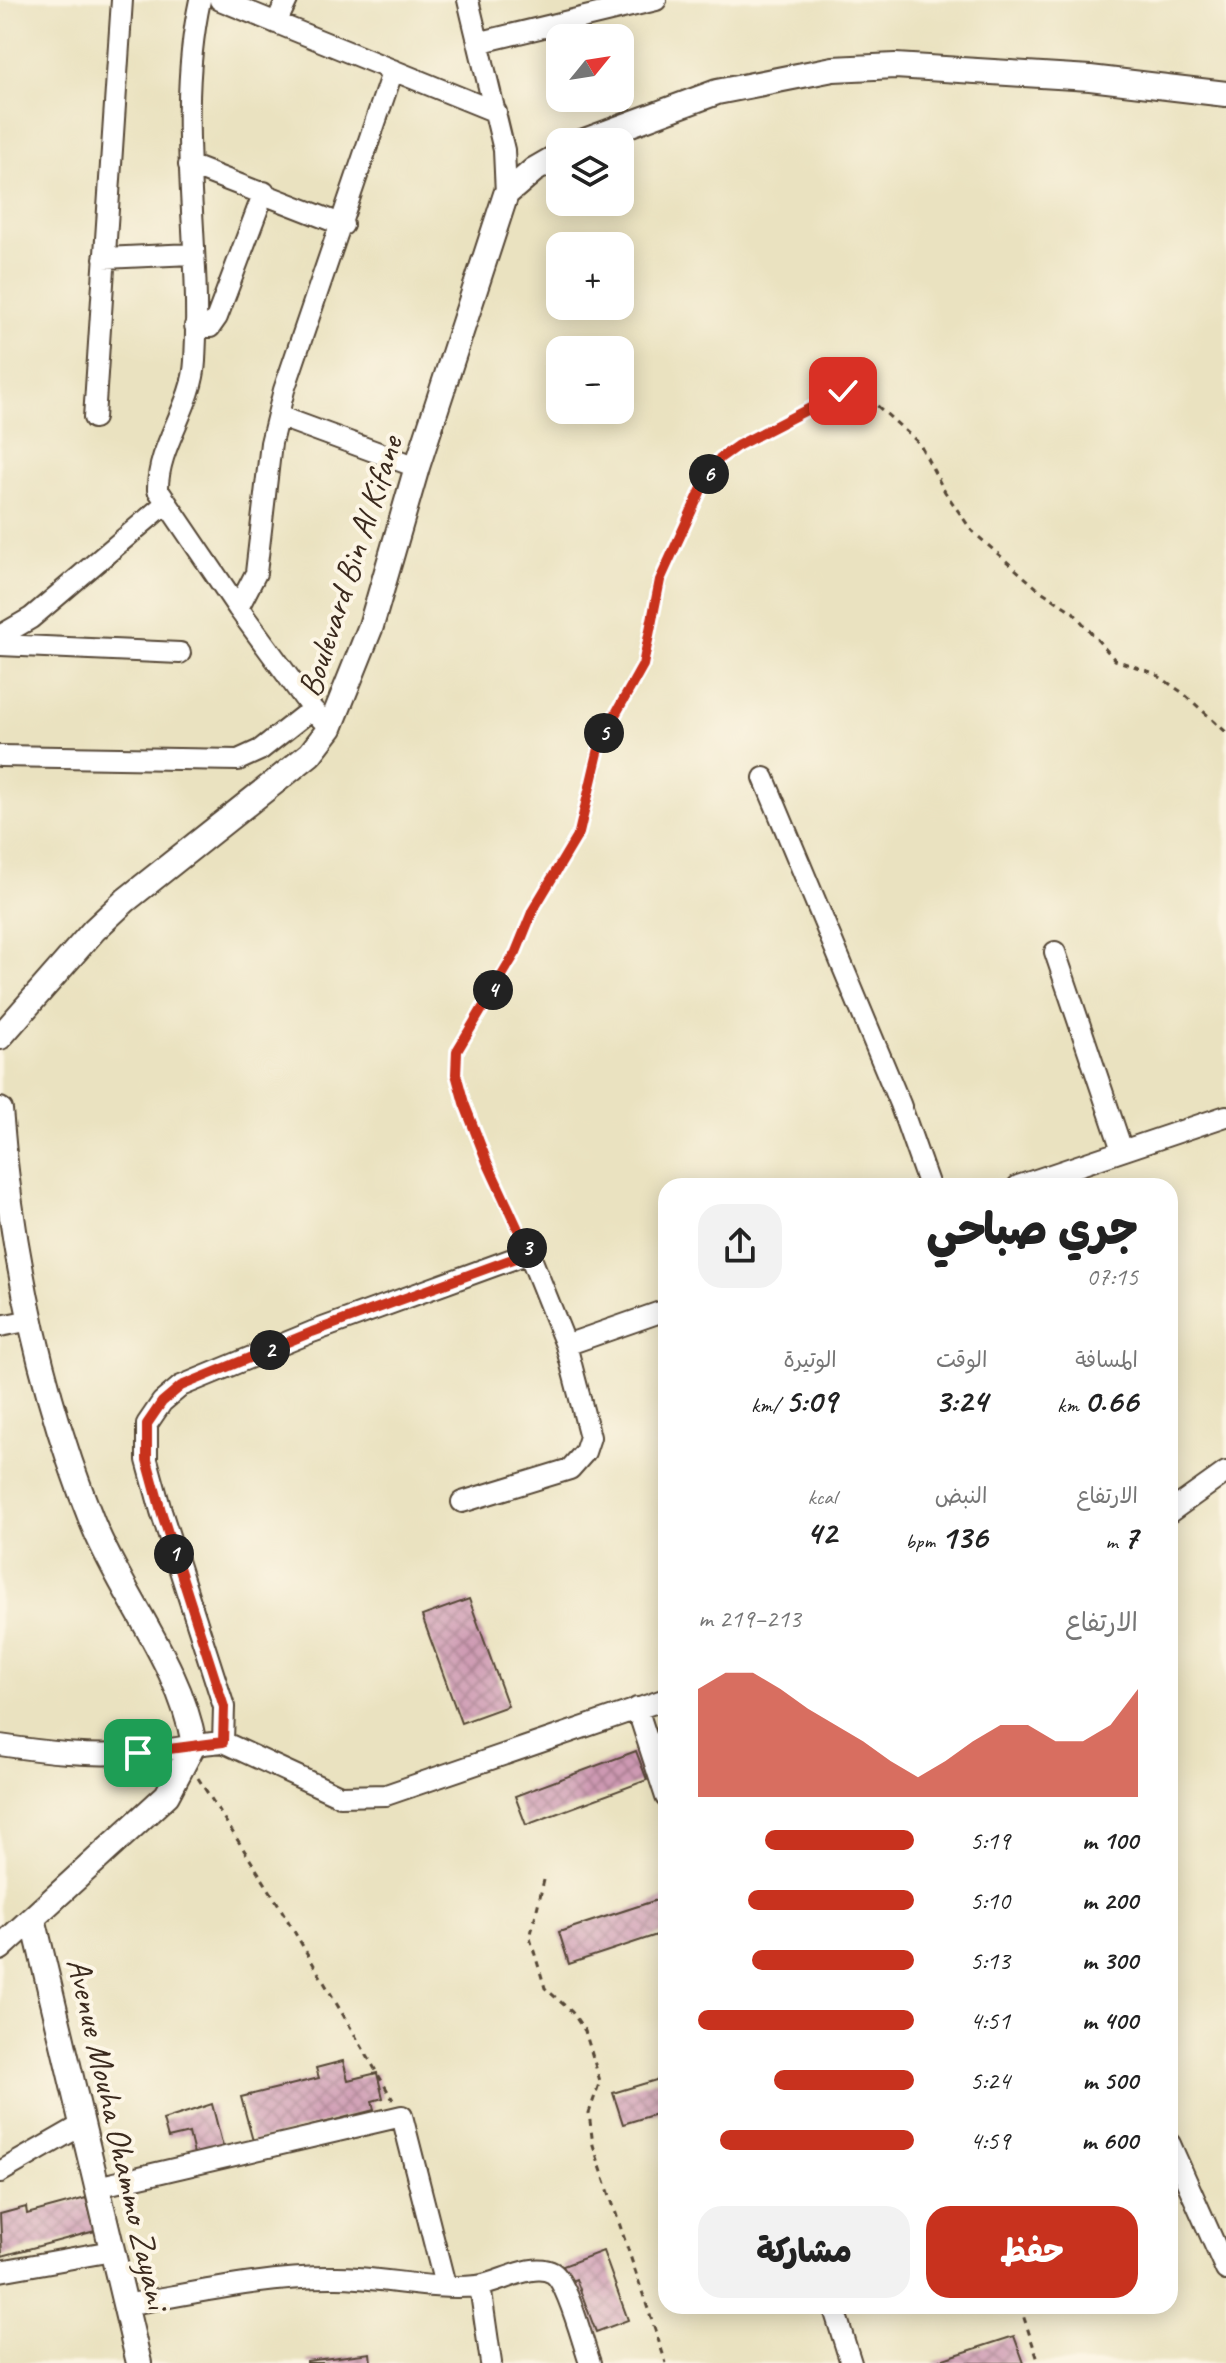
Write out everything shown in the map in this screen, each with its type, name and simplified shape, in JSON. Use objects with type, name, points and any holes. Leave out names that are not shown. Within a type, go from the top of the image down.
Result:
[{"type":"street","points":[[94,418],[122,0]]},
{"type":"street","points":[[200,0],[189,52],[189,165],[196,364],[184,410],[157,477],[158,490],[238,608],[312,709],[330,728]]},
{"type":"street","points":[[220,0],[496,112]]},
{"type":"street","points":[[276,23],[287,0]]},
{"type":"street","points":[[468,0],[481,42],[504,150],[506,194]]},
{"type":"street","points":[[481,42],[656,0]]},
{"type":"street","points":[[620,128],[717,92],[833,69],[895,66],[1090,78],[1226,94]]},
{"type":"street","points":[[238,608],[256,573],[271,443],[278,416],[393,70]]},
{"type":"street","points":[[506,194],[546,163]]},
{"type":"street","points":[[189,165],[343,225]]},
{"type":"street","points":[[195,326],[210,327],[217,317],[264,192]]},
{"type":"street","name":"Boulevard Bin Al Kifane","points":[[0,1037],[56,970],[126,900],[310,754],[330,728],[371,626],[417,467],[506,194]]},
{"type":"street","points":[[104,258],[192,254]]},
{"type":"street","points":[[278,416],[417,467]]},
{"type":"street","points":[[0,636],[31,618],[165,504]]},
{"type":"street","points":[[0,645],[180,653]]},
{"type":"street","points":[[0,756],[238,760],[260,750],[312,709]]},
{"type":"street","points":[[764,778],[900,1104],[926,1178]]},
{"type":"street","points":[[1055,952],[1122,1150]]},
{"type":"street","points":[[0,1110],[2,1164],[20,1270],[50,1400],[93,1524],[121,1586],[180,1692],[190,1753],[167,1795],[0,1948]]},
{"type":"street","points":[[1041,1178],[1226,1116]]},
{"type":"street","points":[[223,1742],[222,1697],[147,1460],[147,1424],[162,1402],[181,1386],[312,1332],[529,1253],[566,1345],[590,1437],[585,1452],[570,1469],[462,1502]]},
{"type":"street","points":[[566,1345],[658,1313]]},
{"type":"street","points":[[0,1326],[32,1320]]},
{"type":"street","points":[[1178,1506],[1226,1472]]},
{"type":"street","points":[[0,1745],[57,1754],[190,1753],[223,1742],[320,1789],[358,1798],[386,1795],[658,1701]]},
{"type":"street","points":[[637,1708],[658,1772]]},
{"type":"street","name":"Avenue Mouha Ohammo Zayani","points":[[33,1918],[139,2363]]},
{"type":"street","points":[[97,2187],[402,2116],[445,2285]]},
{"type":"street","points":[[0,2172],[82,2125]]},
{"type":"street","points":[[1178,2162],[1226,2270]]},
{"type":"street","points":[[0,2271],[112,2251]]},
{"type":"street","points":[[125,2305],[290,2277],[382,2278],[480,2286],[540,2269],[551,2272],[561,2282],[590,2363]]},
{"type":"street","points":[[480,2286],[491,2363]]},
{"type":"street","points":[[836,2314],[851,2363]]},
{"type":"path","points":[[529,1253],[464,1103],[456,1074],[457,1051],[516,952],[540,898],[569,856],[579,833],[601,740],[643,665],[660,580],[675,542],[707,477],[720,458],[737,446],[843,391],[864,394],[919,443],[945,492],[972,531],[1038,589],[1073,612],[1115,660],[1154,673],[1183,693],[1226,732]]},
{"type":"path","points":[[190,1753],[402,2116]]},
{"type":"path","points":[[544,1880],[530,1938],[535,1964],[545,1988],[572,2012],[585,2031],[600,2081],[589,2113],[593,2145],[666,2363]]},
{"type":"path","points":[[1023,2314],[1039,2363]]},
{"type":"building","points":[[469,1599],[508,1706],[461,1723],[422,1616]]},
{"type":"building","points":[[636,1751],[647,1780],[526,1825],[515,1796]]},
{"type":"building","points":[[658,1900],[658,1935],[569,1964],[559,1932]]},
{"type":"building","points":[[343,2061],[348,2080],[377,2073],[383,2098],[372,2101],[374,2110],[253,2141],[241,2097],[319,2078],[316,2068]]},
{"type":"building","points":[[658,2079],[658,2113],[623,2124],[613,2093]]},
{"type":"building","points":[[212,2104],[223,2147],[194,2154],[189,2133],[168,2138],[163,2120]]},
{"type":"building","points":[[86,2198],[95,2231],[2,2256],[0,2214],[26,2207],[27,2214]]},
{"type":"building","points":[[603,2251],[628,2320],[596,2332],[576,2279],[569,2282],[563,2266]]},
{"type":"building","points":[[1014,2336],[1024,2363],[934,2363],[934,2362]]},
{"type":"building","points":[[370,2353],[371,2363],[307,2363],[307,2361]]},
{"type":"route","points":[[138,1753],[223,1742],[224,1707],[205,1641],[183,1584],[147,1460],[147,1424],[162,1402],[181,1386],[312,1332],[529,1253],[464,1103],[456,1074],[457,1051],[516,952],[533,910],[554,874],[569,856],[579,833],[601,740],[643,665],[654,623],[660,580],[707,477],[720,458],[737,446],[843,391]]}]
